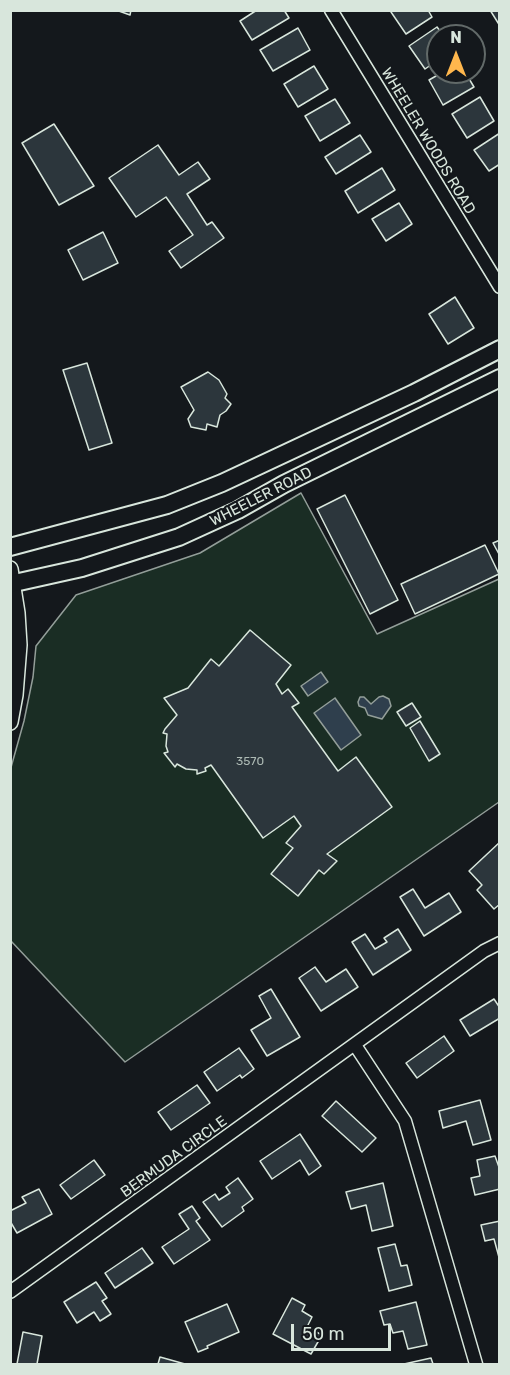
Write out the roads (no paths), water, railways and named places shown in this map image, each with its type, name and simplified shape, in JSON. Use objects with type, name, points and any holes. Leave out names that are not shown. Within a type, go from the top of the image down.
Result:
[{"type":"main road","name":"WHEELER ROAD","points":[[10,547],[167,505],[222,483],[414,393],[500,349]]},
{"type":"main road","name":"WHEELER ROAD","points":[[11,579],[29,581],[82,568],[179,537],[238,510],[284,484],[500,378]]},
{"type":"street","name":"WHEELER WOODS ROAD","points":[[331,10],[500,287]]},
{"type":"street","points":[[10,722],[16,687],[19,645],[11,579]]},
{"type":"street","name":"BERMUDA CIRCLE","points":[[10,1292],[484,951],[500,943]]},
{"type":"street","points":[[355,1045],[405,1120],[476,1365]]},
{"type":"water","points":[[321,672],[328,682],[308,696],[301,686]]},
{"type":"water","points":[[383,696],[389,699],[391,706],[382,719],[368,715],[365,708],[359,706],[360,697],[364,697],[371,704]]},
{"type":"water","points":[[335,698],[361,735],[341,750],[314,713]]}]
